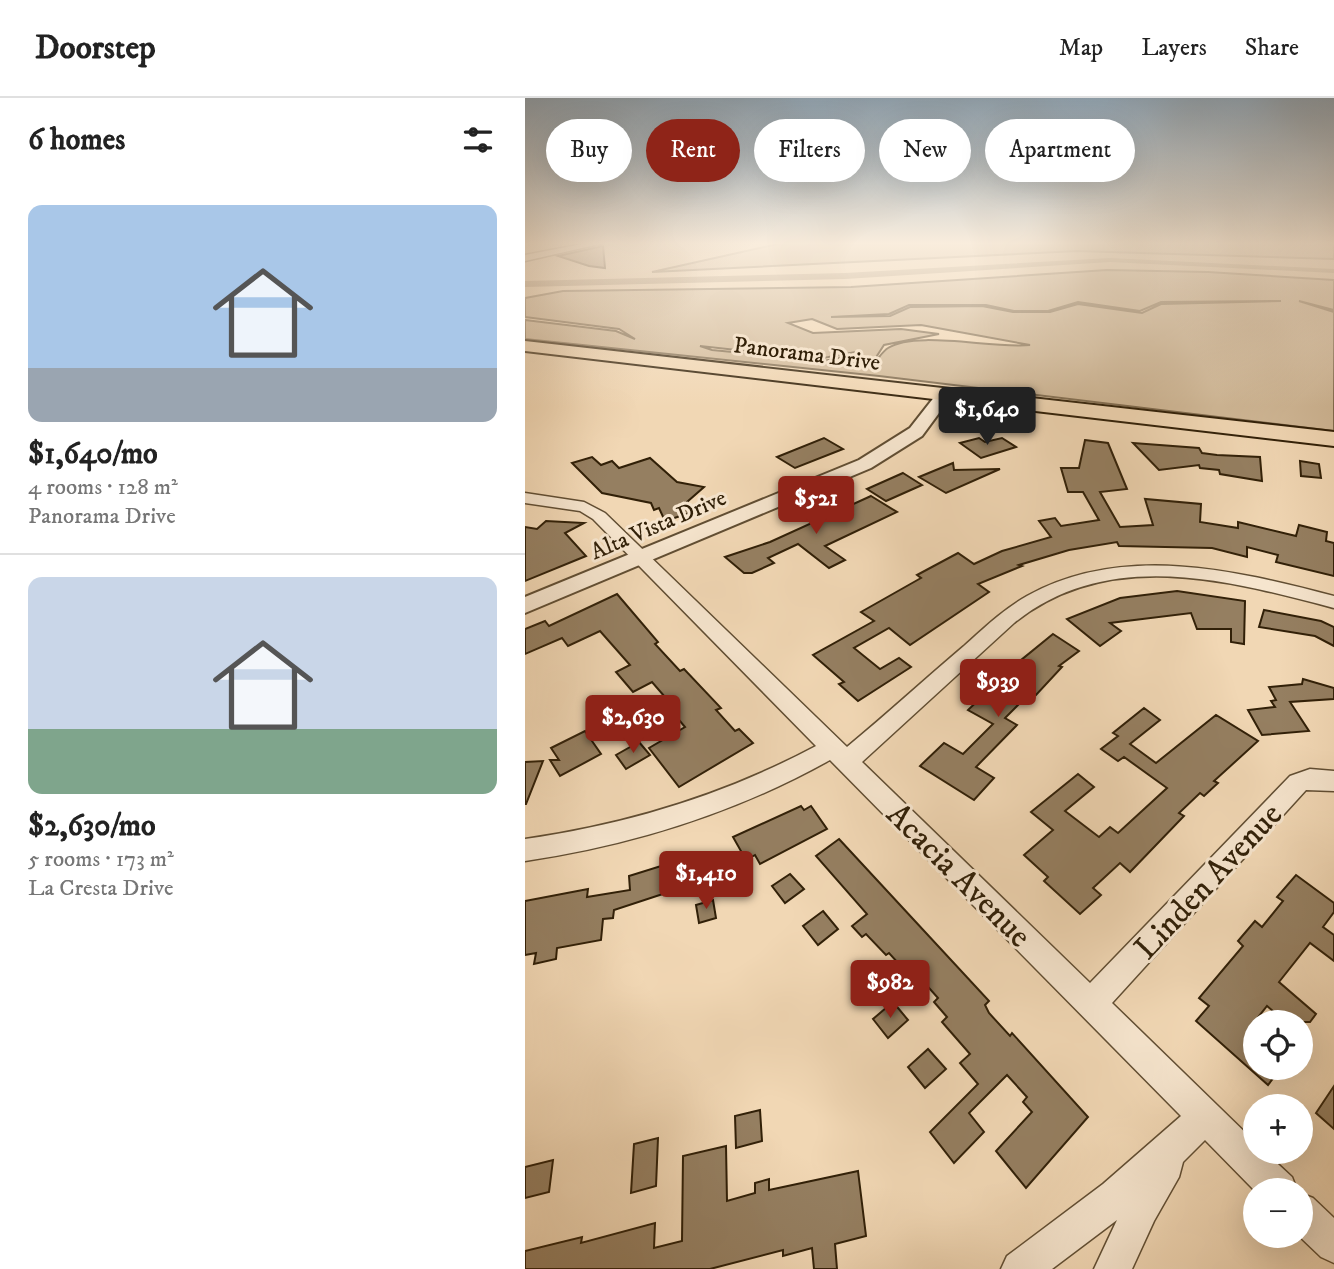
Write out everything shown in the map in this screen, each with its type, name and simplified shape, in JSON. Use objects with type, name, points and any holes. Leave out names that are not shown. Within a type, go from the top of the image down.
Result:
[{"type":"main road","name":"Panorama Drive","points":[[525,346],[1334,439]]},
{"type":"street","name":"Alta Vista Drive","points":[[525,606],[886,453],[922,427],[945,394]]},
{"type":"street","name":"Acacia Avenue","points":[[525,498],[583,508],[599,516],[1267,1178]]},
{"type":"street","points":[[525,849],[602,838],[662,822],[839,755],[1015,612],[1052,590],[1076,582],[1126,571],[1180,570],[1241,578],[1334,602]]},
{"type":"street","name":"Linden Avenue","points":[[1091,1004],[1298,783],[1310,779],[1334,781]]},
{"type":"street","points":[[1020,1269],[1098,1214],[1151,1170],[1205,1116]]},
{"type":"street","points":[[1113,1269],[1154,1185],[1205,1116]]},
{"type":"street","points":[[1313,1224],[1334,1244]]},
{"type":"shaded area","points":[[525,298],[1334,298],[1334,310],[1299,301],[1334,312],[1334,431],[879,376],[525,339],[525,320],[616,331],[635,339],[619,329],[525,317]],"holes":[[[1281,301],[1161,304],[1142,313],[1078,304],[1050,312],[1013,312],[982,306],[910,307],[890,316],[831,317],[889,314],[909,305],[986,305],[1014,311],[1048,311],[1078,302],[1140,311],[1161,302]],[[812,319],[837,329],[921,325],[1030,345],[917,341],[888,348],[873,364],[854,363],[851,355],[824,361],[712,350],[700,346],[818,359],[855,352],[861,360],[873,362],[884,345],[939,334],[901,329],[813,333],[788,323]]]},
{"type":"building","points":[[824,438],[843,449],[795,468],[777,457]]},
{"type":"building","points":[[979,438],[985,442],[1002,438],[1016,447],[981,458],[960,443]]},
{"type":"building","points":[[1085,440],[1108,443],[1127,489],[1100,492],[1120,527],[1153,525],[1145,499],[1201,504],[1200,522],[1238,528],[1238,522],[1296,536],[1299,525],[1327,532],[1326,541],[1334,543],[1334,576],[1276,562],[1278,555],[1247,547],[1247,557],[1212,548],[1119,546],[1117,542],[1069,550],[1019,565],[1022,566],[978,584],[989,592],[910,645],[889,628],[854,648],[880,669],[899,658],[911,667],[858,701],[839,684],[844,682],[813,655],[874,621],[861,612],[921,578],[917,575],[958,553],[974,564],[1002,551],[1051,537],[1039,521],[1055,518],[1061,526],[1099,520],[1083,492],[1068,492],[1061,468],[1079,468]]},
{"type":"building","points":[[1133,443],[1199,448],[1202,453],[1217,455],[1260,457],[1262,481],[1220,474],[1219,470],[1200,468],[1199,465],[1159,470]]},
{"type":"building","points":[[592,457],[601,465],[612,461],[619,468],[650,458],[677,482],[704,487],[687,502],[693,512],[665,521],[659,508],[654,510],[651,503],[602,493],[572,463]]},
{"type":"building","points":[[1300,461],[1319,464],[1321,478],[1301,476]]},
{"type":"building","points":[[953,463],[954,470],[1000,469],[946,493],[919,477]]},
{"type":"building","points":[[903,473],[922,485],[886,501],[867,489]]},
{"type":"building","points":[[871,496],[897,512],[825,546],[845,560],[829,568],[798,544],[768,558],[774,563],[752,573],[744,573],[725,557],[770,542]]},
{"type":"building","points":[[546,521],[584,523],[565,533],[586,556],[525,581],[525,527],[537,529]]},
{"type":"building","points":[[1177,591],[1245,601],[1244,644],[1231,642],[1231,629],[1197,629],[1191,613],[1110,623],[1121,631],[1100,646],[1067,619],[1120,598]]},
{"type":"building","points":[[617,594],[658,642],[655,644],[680,671],[684,669],[721,708],[716,710],[735,731],[739,729],[753,743],[679,787],[649,748],[685,727],[674,714],[678,712],[652,682],[633,692],[616,672],[630,665],[600,631],[568,646],[562,638],[525,654],[525,629],[545,621],[549,626]]},
{"type":"building","points":[[1264,610],[1321,621],[1334,627],[1334,646],[1315,636],[1259,627]]},
{"type":"building","points":[[1053,634],[1079,651],[1059,666],[1062,667],[1036,695],[1031,692],[1005,718],[1017,725],[976,767],[994,778],[974,800],[920,766],[944,743],[963,754],[993,724],[968,710],[989,690],[1001,697],[1023,675],[1010,669]]},
{"type":"building","points":[[1303,679],[1334,688],[1334,699],[1290,702],[1309,731],[1262,735],[1248,710],[1275,707],[1271,701],[1276,700],[1269,687],[1302,684]]},
{"type":"building","points":[[1144,708],[1160,720],[1130,744],[1156,763],[1216,715],[1258,741],[1214,781],[1218,783],[1204,796],[1200,793],[1179,813],[1184,816],[1130,872],[1120,863],[1093,888],[1101,895],[1080,914],[1044,881],[1048,877],[1024,855],[1053,830],[1031,812],[1078,774],[1094,787],[1065,811],[1099,837],[1110,827],[1118,833],[1167,788],[1124,757],[1118,761],[1101,749],[1118,736],[1113,733]]},
{"type":"building","points":[[585,731],[601,754],[560,776],[550,760],[559,760],[551,748]]},
{"type":"building","points":[[639,742],[650,755],[626,769],[616,755]]},
{"type":"building","points":[[543,761],[526,804],[525,804],[525,762]]},
{"type":"building","points":[[801,806],[804,810],[811,806],[827,829],[760,864],[755,855],[746,860],[733,837]]},
{"type":"building","points":[[839,839],[989,1001],[985,1005],[989,1013],[1010,1036],[1012,1033],[1088,1117],[1026,1188],[996,1151],[1032,1112],[1023,1102],[1027,1097],[1007,1075],[969,1113],[984,1132],[954,1163],[930,1132],[978,1084],[960,1063],[970,1054],[942,1022],[947,1017],[934,1002],[938,998],[914,971],[909,975],[889,953],[886,955],[866,934],[862,937],[852,926],[867,914],[816,856]]},
{"type":"building","points":[[677,861],[681,888],[614,910],[613,918],[603,919],[601,940],[557,948],[556,959],[534,964],[536,953],[525,955],[525,901],[588,889],[587,897],[630,890],[629,876]]},
{"type":"building","points":[[790,874],[804,889],[785,903],[772,886]]},
{"type":"building","points":[[1296,875],[1334,903],[1334,912],[1323,927],[1334,935],[1334,961],[1310,943],[1279,982],[1311,1010],[1272,1010],[1267,1006],[1264,1010],[1243,1010],[1243,1063],[1196,1021],[1209,1006],[1199,998],[1243,946],[1238,941],[1255,921],[1262,927],[1283,901],[1277,897]]},
{"type":"building","points":[[713,900],[716,918],[699,923],[696,905]]},
{"type":"building","points":[[823,911],[838,929],[818,945],[803,926]]},
{"type":"building","points":[[893,1002],[908,1020],[888,1038],[873,1019]]},
{"type":"building","points":[[928,1049],[946,1069],[925,1088],[908,1067]]},
{"type":"building","points":[[1334,1086],[1334,1129],[1316,1113]]},
{"type":"building","points":[[760,1110],[762,1141],[736,1148],[735,1116]]},
{"type":"building","points":[[658,1138],[656,1186],[631,1193],[634,1144]]},
{"type":"building","points":[[726,1146],[727,1201],[755,1193],[755,1183],[769,1179],[769,1190],[858,1171],[866,1236],[835,1244],[837,1269],[814,1269],[812,1248],[783,1256],[783,1250],[710,1269],[525,1269],[525,1251],[582,1237],[581,1243],[655,1223],[654,1248],[682,1241],[683,1156]]},
{"type":"building","points":[[553,1160],[549,1192],[525,1198],[525,1167]]}]
